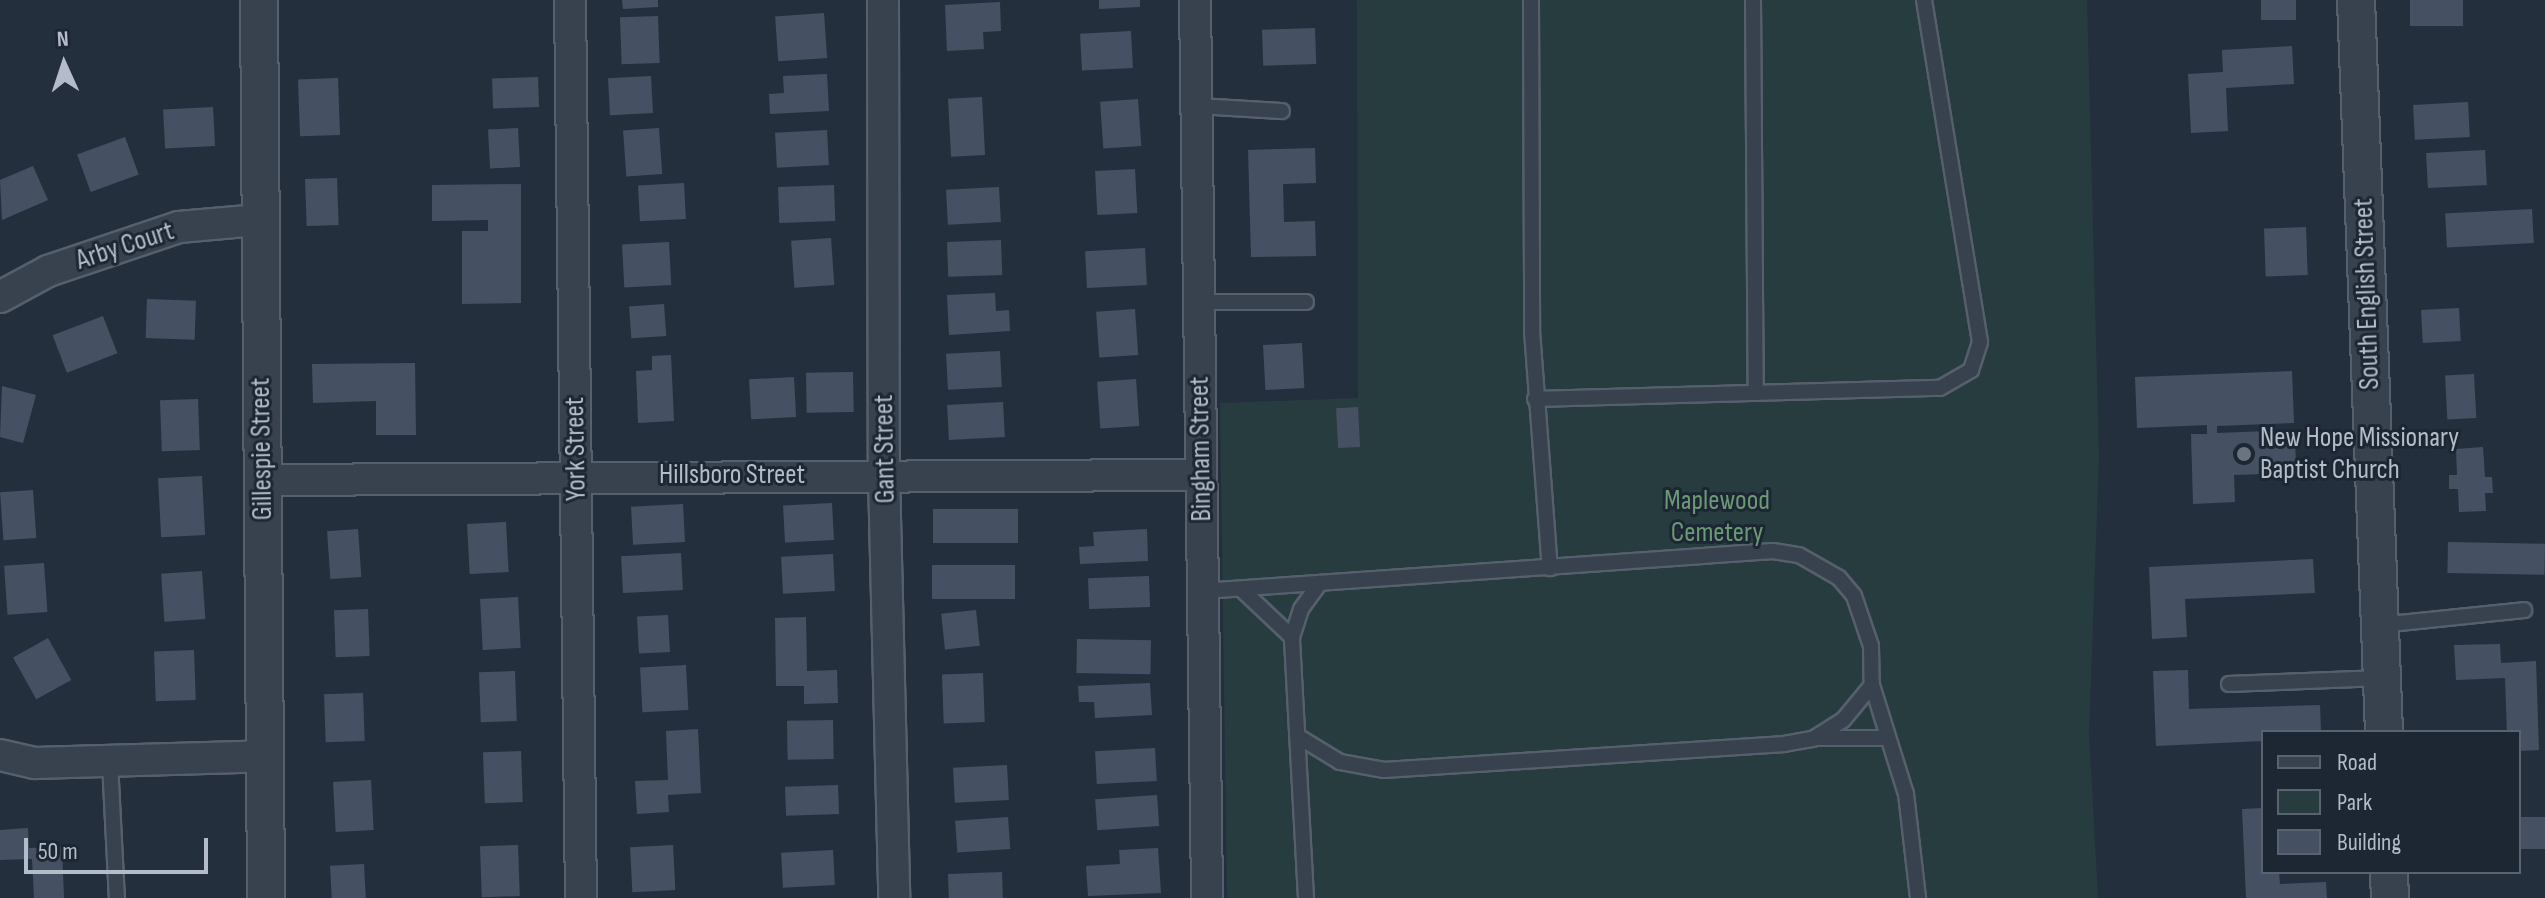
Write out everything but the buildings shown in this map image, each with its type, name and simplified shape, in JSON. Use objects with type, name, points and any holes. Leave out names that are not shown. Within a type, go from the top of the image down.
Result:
[{"type":"street","name":"Gillespie Street","points":[[259,0],[257,220],[266,898]]},
{"type":"street","name":"York Street","points":[[570,0],[581,898]]},
{"type":"street","name":"Gant Street","points":[[883,0],[884,476],[894,898]]},
{"type":"street","name":"Bingham Street","points":[[1195,0],[1207,898]]},
{"type":"street","name":"South English Street","points":[[2356,0],[2384,730]]},
{"type":"street","name":"Arby Court","points":[[0,297],[48,271],[179,227],[257,220]]},
{"type":"street","name":"Hillsboro Street","points":[[262,480],[577,475],[1201,475]]},
{"type":"street","points":[[0,755],[35,763],[266,756]]},
{"type":"street","points":[[2389,874],[2390,898]]},
{"type":"lane","points":[[1531,0],[1535,399],[1550,568]]},
{"type":"lane","points":[[1753,0],[1756,393]]},
{"type":"lane","points":[[1535,399],[1940,388],[1956,382],[1978,359],[1980,342],[1924,0]]},
{"type":"lane","points":[[1197,106],[1282,111]]},
{"type":"lane","points":[[1199,302],[1306,302]]},
{"type":"lane","points":[[1203,591],[1773,551],[1799,555],[1839,578],[1854,596],[1871,646],[1872,685],[1912,822],[1918,898]]},
{"type":"lane","points":[[1306,898],[1292,637],[1301,609],[1320,583]]},
{"type":"lane","points":[[1241,589],[1292,637]]},
{"type":"lane","points":[[2380,625],[2524,610]]},
{"type":"lane","points":[[2229,684],[2382,678]]},
{"type":"lane","points":[[1812,739],[1843,720],[1872,685]]},
{"type":"lane","points":[[1297,736],[1340,762],[1384,770],[1812,739],[1886,738]]},
{"type":"lane","points":[[110,762],[117,898]]},
{"type":"green space","name":"Maplewood Cemetery","points":[[1357,0],[2087,0],[2099,456],[2089,733],[2098,898],[1227,898],[1220,403],[1358,398]]},
{"type":"place","name":"New Hope Missionary Baptist Church","points":[[2244,454]]}]
